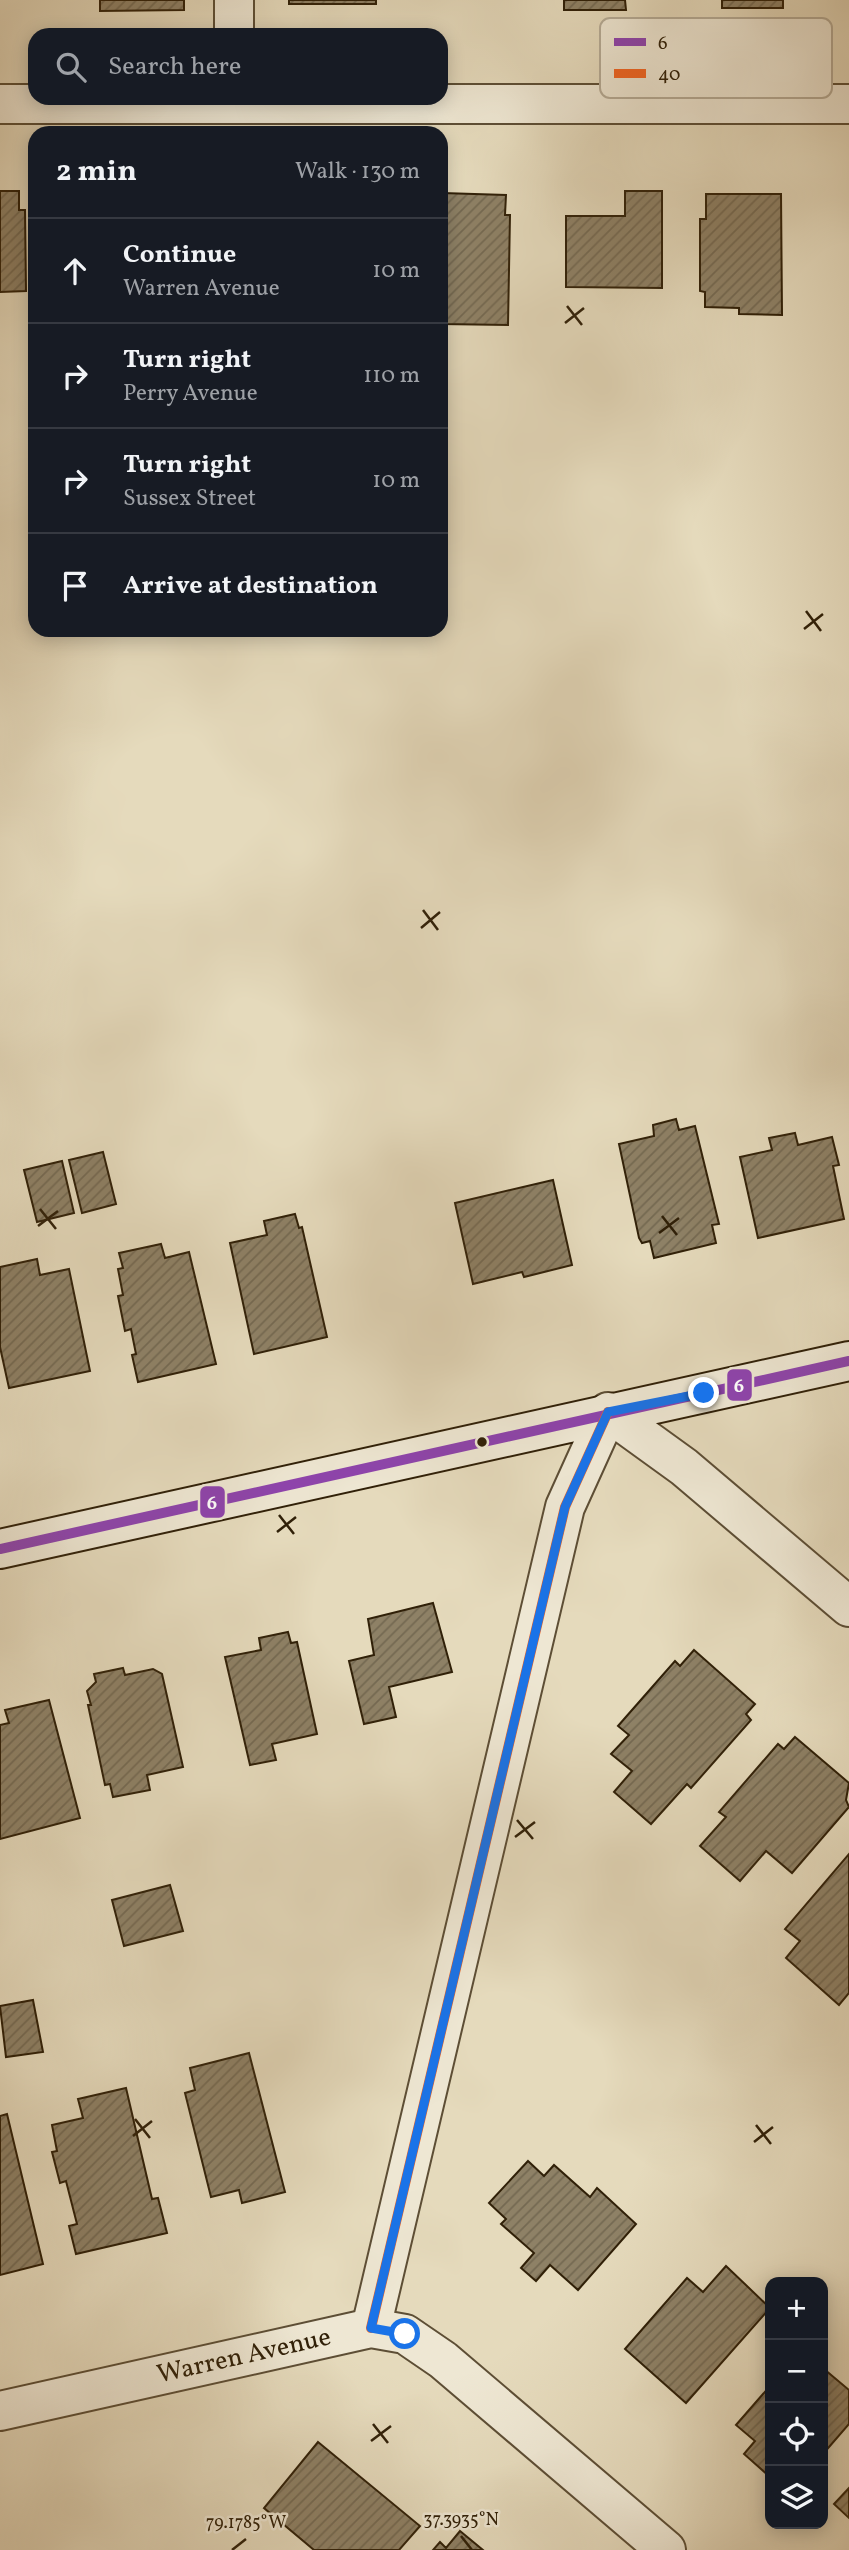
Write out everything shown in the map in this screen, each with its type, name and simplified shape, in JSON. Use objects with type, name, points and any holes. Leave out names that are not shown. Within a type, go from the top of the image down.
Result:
[{"type":"street","points":[[234,0],[234,28]]},
{"type":"street","points":[[448,103],[849,104]]},
{"type":"street","points":[[0,104],[28,104]]},
{"type":"street","points":[[0,1549],[849,1360]]},
{"type":"street","points":[[608,1412],[684,1467],[849,1607]]},
{"type":"street","points":[[371,2328],[565,1507],[608,1412]]},
{"type":"street","name":"Warren Avenue","points":[[0,2411],[371,2328],[405,2334],[443,2360],[666,2550]]},
{"type":"building","points":[[100,0],[184,0],[184,10],[100,11]]},
{"type":"building","points":[[289,0],[376,0],[376,4],[289,4]]},
{"type":"building","points":[[564,0],[625,0],[626,10],[564,10]]},
{"type":"building","points":[[722,0],[783,0],[783,8],[722,8]]},
{"type":"building","points":[[0,191],[19,191],[19,210],[25,210],[26,291],[0,292]]},
{"type":"building","points":[[625,191],[662,191],[662,288],[566,287],[566,216],[625,216]]},
{"type":"building","points":[[448,193],[506,195],[505,215],[510,215],[508,325],[448,324]]},
{"type":"building","points":[[706,194],[781,194],[782,315],[739,314],[739,308],[705,307],[705,292],[700,291],[700,219],[706,219]]},
{"type":"building","points":[[676,1119],[679,1130],[695,1126],[719,1224],[712,1225],[716,1243],[654,1258],[650,1241],[642,1243],[639,1238],[619,1144],[654,1136],[653,1125]]},
{"type":"building","points":[[795,1133],[798,1145],[832,1137],[839,1165],[833,1166],[844,1219],[758,1238],[740,1157],[772,1150],[769,1138]]},
{"type":"building","points":[[103,1152],[116,1204],[82,1213],[69,1160]]},
{"type":"building","points":[[62,1161],[74,1213],[37,1222],[24,1170]]},
{"type":"building","points":[[553,1180],[572,1265],[524,1277],[522,1272],[473,1284],[455,1203]]},
{"type":"building","points":[[295,1214],[299,1228],[302,1227],[327,1337],[254,1354],[230,1243],[267,1235],[264,1221]]},
{"type":"building","points":[[161,1244],[165,1258],[189,1252],[216,1364],[138,1382],[132,1355],[136,1354],[131,1329],[125,1331],[118,1296],[123,1295],[118,1269],[123,1268],[119,1253]]},
{"type":"building","points":[[37,1259],[40,1275],[69,1269],[90,1371],[9,1388],[0,1347],[0,1267]]},
{"type":"building","points":[[433,1603],[452,1672],[389,1687],[396,1717],[364,1724],[349,1661],[374,1655],[368,1619]]},
{"type":"building","points":[[288,1632],[291,1643],[297,1642],[317,1734],[272,1744],[276,1760],[250,1765],[225,1657],[261,1650],[259,1638]]},
{"type":"building","points":[[694,1650],[755,1704],[746,1714],[751,1720],[691,1788],[687,1784],[651,1824],[614,1792],[632,1771],[611,1754],[629,1735],[618,1726],[675,1661],[680,1666]]},
{"type":"building","points":[[123,1668],[125,1675],[153,1669],[162,1674],[183,1767],[147,1775],[150,1790],[113,1797],[110,1784],[105,1785],[87,1691],[96,1682],[94,1674]]},
{"type":"building","points":[[49,1700],[80,1818],[0,1839],[0,1725],[9,1723],[5,1710]]},
{"type":"building","points":[[795,1737],[849,1783],[846,1800],[849,1807],[792,1873],[766,1851],[740,1881],[700,1846],[726,1817],[719,1812],[778,1744],[784,1749]]},
{"type":"building","points":[[849,1854],[849,1993],[839,2005],[786,1958],[800,1941],[785,1929]]},
{"type":"building","points":[[170,1885],[183,1931],[124,1946],[112,1900]]},
{"type":"building","points":[[33,2000],[43,2052],[6,2057],[0,2006]]},
{"type":"building","points":[[249,2053],[285,2192],[242,2203],[239,2190],[211,2197],[185,2093],[195,2090],[190,2068]]},
{"type":"building","points":[[126,2088],[152,2199],[158,2198],[167,2233],[76,2254],[69,2226],[77,2224],[66,2181],[60,2183],[52,2152],[57,2151],[52,2125],[83,2118],[78,2099]]},
{"type":"building","points":[[7,2114],[43,2264],[0,2275],[0,2116]]},
{"type":"building","points":[[528,2161],[544,2176],[554,2165],[590,2197],[597,2188],[636,2224],[578,2290],[550,2265],[536,2281],[521,2268],[534,2253],[501,2224],[506,2219],[489,2203]]},
{"type":"building","points":[[726,2266],[765,2303],[765,2314],[686,2403],[625,2349],[687,2278],[703,2292]]},
{"type":"building","points":[[828,2372],[849,2390],[849,2424],[828,2448]]},
{"type":"building","points":[[765,2392],[765,2473],[744,2454],[755,2441],[736,2425]]},
{"type":"building","points":[[318,2442],[420,2526],[399,2550],[314,2550],[264,2508]]},
{"type":"building","points":[[849,2488],[849,2518],[834,2504]]},
{"type":"building","points":[[460,2531],[483,2550],[433,2550],[440,2542],[446,2548]]},
{"type":"transit line","name":"6","points":[[0,1549],[849,1361]]},
{"type":"transit line","name":"40","points":[[371,2328],[565,1507],[608,1412]]},
{"type":"route","points":[[405,2334],[371,2328],[565,1507],[608,1412],[704,1393]]}]
